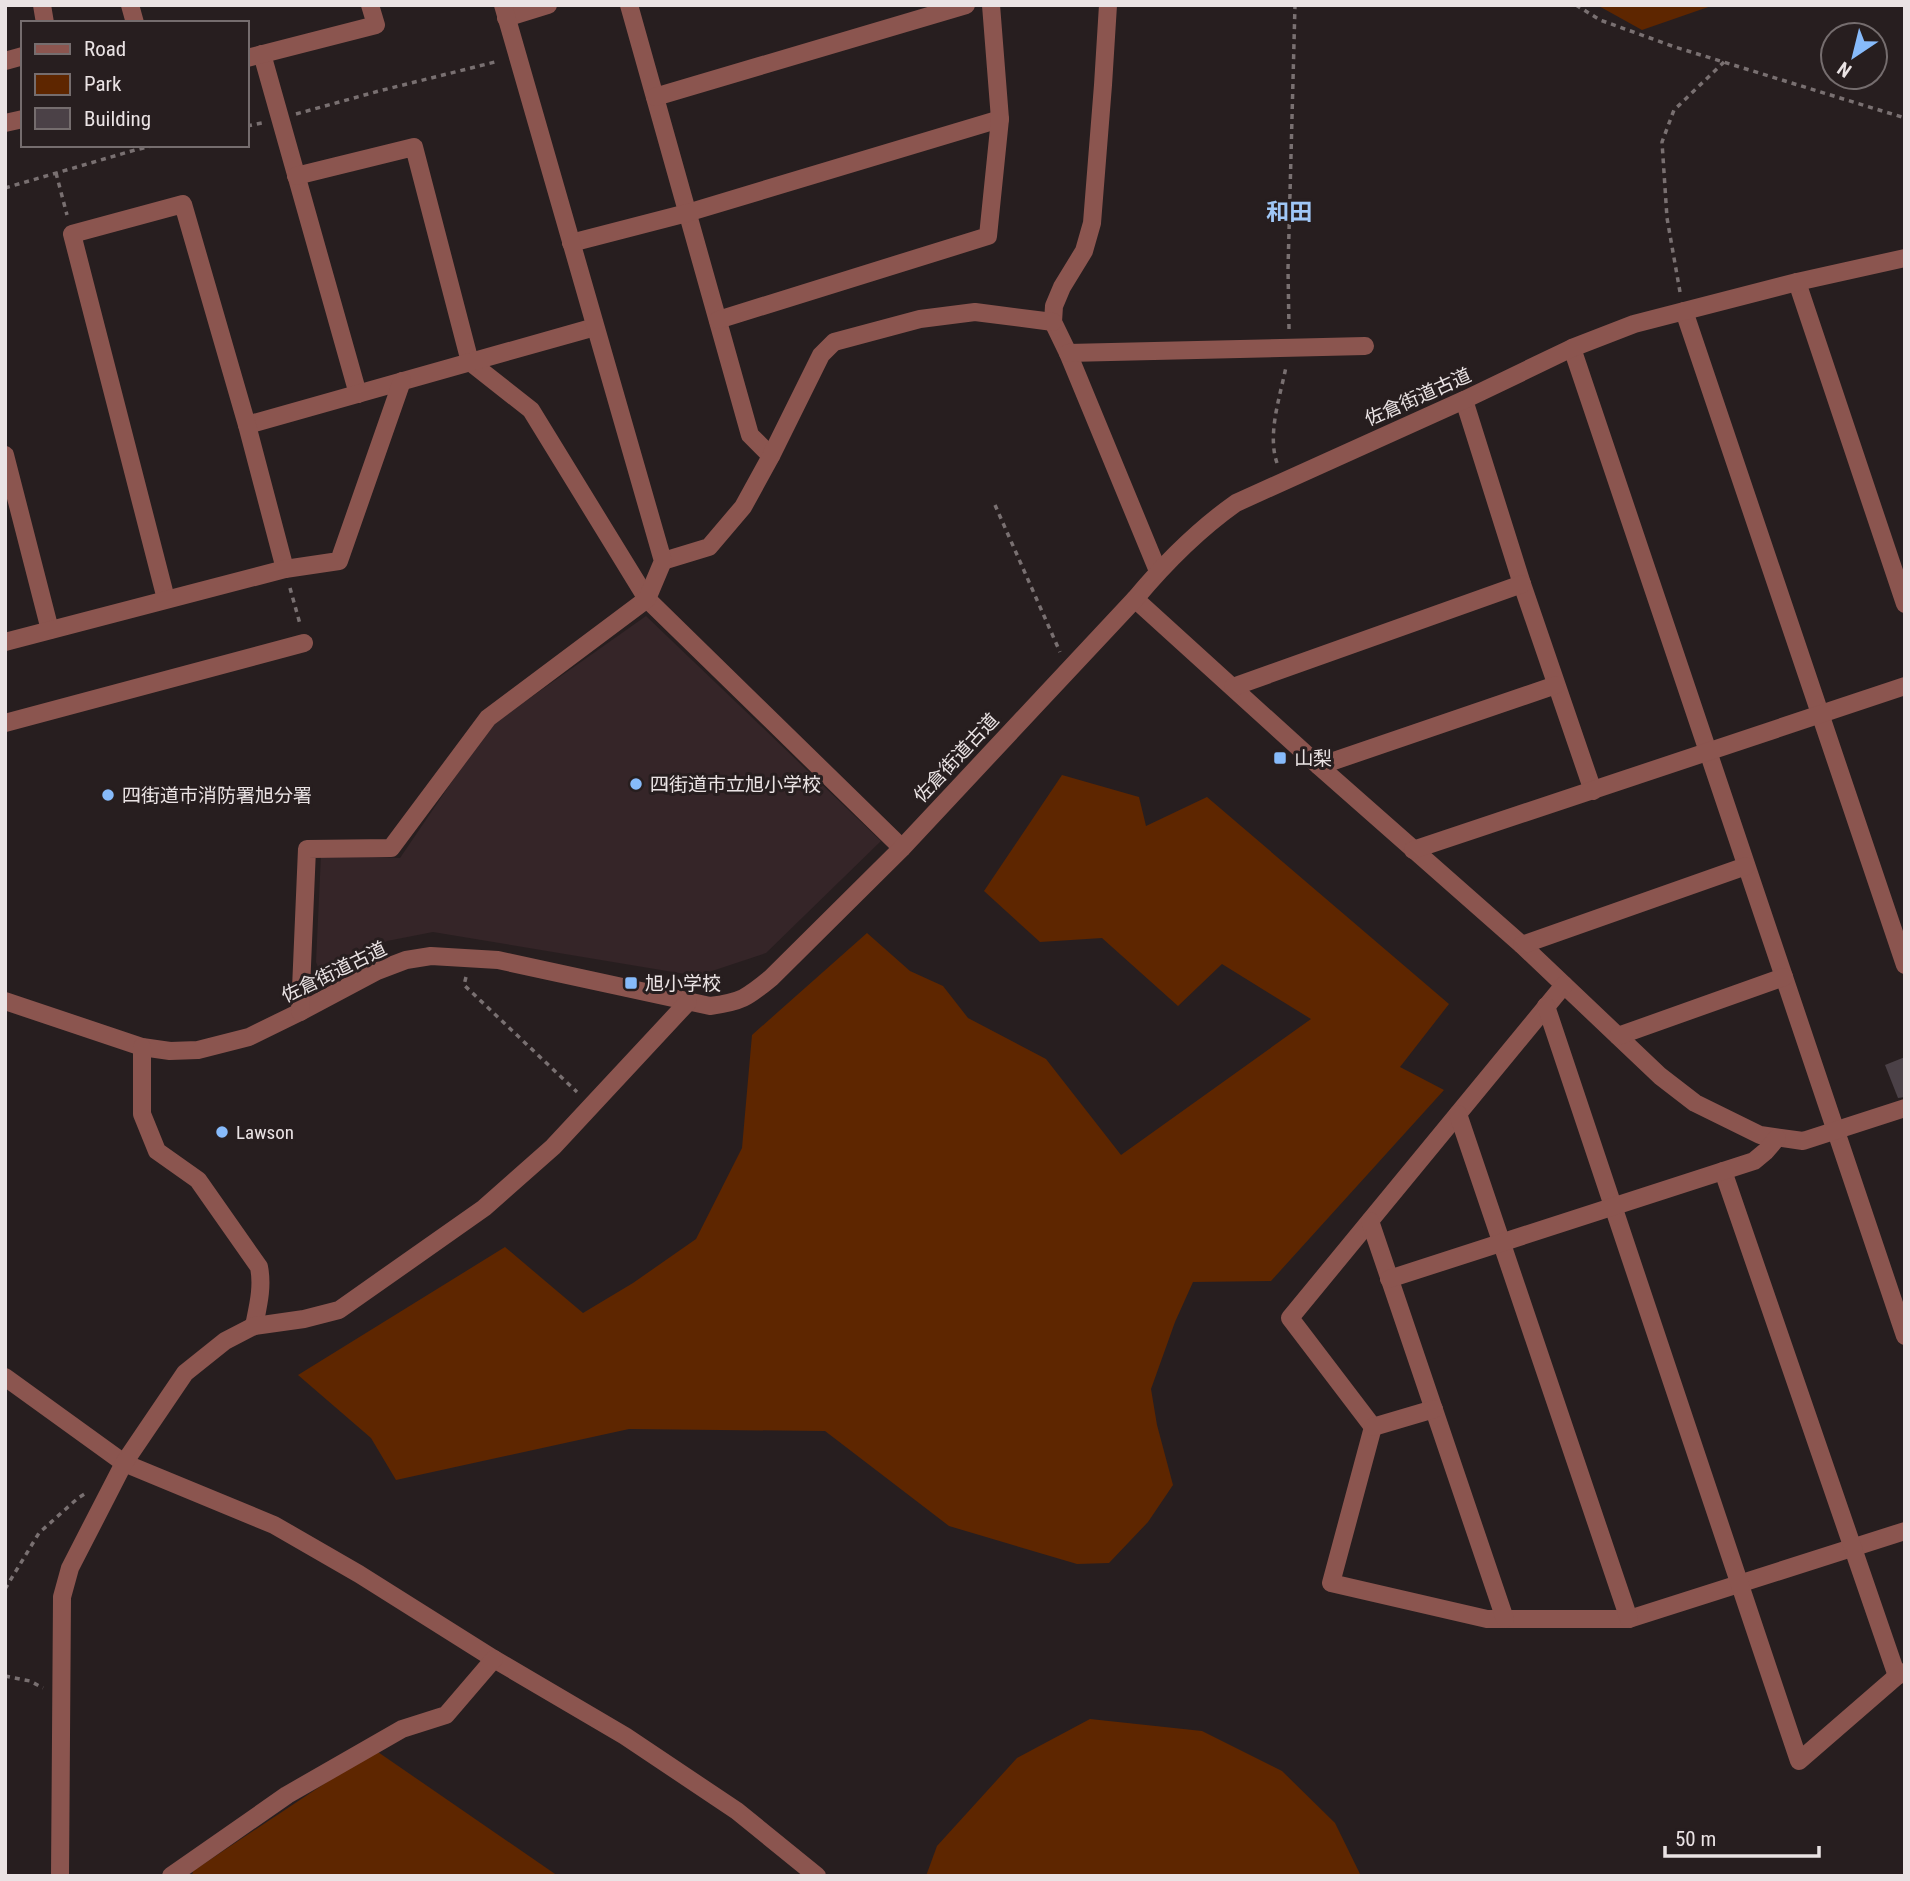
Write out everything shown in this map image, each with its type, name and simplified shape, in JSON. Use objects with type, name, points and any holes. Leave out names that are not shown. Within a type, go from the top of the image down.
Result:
[{"type":"street","points":[[358,394],[280,119],[254,56],[376,25],[370,5]]},
{"type":"street","points":[[300,1012],[307,849],[391,848],[488,718],[647,598],[663,561],[504,12],[548,5]]},
{"type":"street","points":[[629,5],[750,435],[771,456]]},
{"type":"street","points":[[655,97],[966,5]]},
{"type":"street","points":[[718,320],[988,236],[1000,119],[991,5]]},
{"type":"street","points":[[1108,5],[1092,223],[1084,251],[1054,306],[1053,322],[1158,571]]},
{"type":"street","points":[[571,243],[687,213],[1000,119]]},
{"type":"street","points":[[296,176],[414,146],[470,362],[531,410],[647,598],[902,848]]},
{"type":"street","points":[[166,600],[72,234],[183,204],[247,425],[285,569]]},
{"type":"street","name":"佐倉街道古道","points":[[5,1001],[142,1046],[170,1051],[223,1045],[249,1037],[377,971],[406,960],[431,956],[498,960],[710,1006],[735,1002],[771,978],[902,848],[1158,571],[1210,521],[1236,503],[1572,348],[1634,324],[1797,282],[1905,258]]},
{"type":"street","points":[[1797,282],[1905,604]]},
{"type":"street","points":[[1684,312],[1905,965]]},
{"type":"street","points":[[663,561],[709,547],[743,506],[821,355],[834,342],[920,319],[975,313],[1053,322]]},
{"type":"street","points":[[247,425],[595,327]]},
{"type":"street","points":[[1068,353],[1365,346]]},
{"type":"street","points":[[1572,348],[1905,1336]]},
{"type":"street","points":[[5,642],[285,569],[339,561],[402,381]]},
{"type":"street","points":[[1464,400],[1522,584],[1593,791]]},
{"type":"street","points":[[5,455],[50,630]]},
{"type":"street","points":[[1233,687],[1522,584]]},
{"type":"street","points":[[1135,598],[1319,766],[1522,945],[1660,1076],[1695,1103],[1760,1135],[1803,1141],[1905,1108]]},
{"type":"street","points":[[5,723],[304,643]]},
{"type":"street","points":[[1319,766],[1556,685]]},
{"type":"street","points":[[1413,850],[1905,686]]},
{"type":"street","points":[[1522,945],[1746,866]]},
{"type":"street","points":[[1618,1036],[1784,977]]},
{"type":"street","points":[[1373,1427],[1290,1318],[1564,985]]},
{"type":"street","points":[[60,1876],[62,1597],[70,1568],[121,1469],[185,1373],[225,1341],[254,1326],[304,1319],[339,1310],[484,1208],[553,1147],[688,1002]]},
{"type":"street","points":[[1546,1006],[1799,1761],[1901,1674],[1853,1548],[1723,1171]]},
{"type":"street","points":[[142,1046],[142,1114],[158,1151],[198,1180],[260,1267],[261,1292],[254,1326]]},
{"type":"street","points":[[1458,1114],[1629,1619]]},
{"type":"street","points":[[1389,1279],[1754,1161],[1777,1138]]},
{"type":"street","points":[[1370,1221],[1505,1619]]},
{"type":"street","points":[[5,1377],[121,1469],[274,1525],[359,1573],[494,1659],[625,1736],[737,1811],[817,1876]]},
{"type":"street","points":[[1373,1427],[1434,1409]]},
{"type":"street","points":[[1373,1427],[1331,1583],[1487,1619],[1629,1619],[1905,1531]]},
{"type":"street","points":[[172,1876],[287,1795],[402,1729],[446,1715],[494,1659]]},
{"type":"path","points":[[1283,481],[1275,456],[1275,425],[1289,348],[1288,268],[1296,5]]},
{"type":"path","points":[[1576,5],[1600,20],[1675,47],[1905,118]]},
{"type":"path","points":[[280,119],[517,56]]},
{"type":"path","points":[[1684,312],[1667,218],[1662,142],[1674,110],[1724,62]]},
{"type":"path","points":[[5,188],[148,147]]},
{"type":"path","points":[[56,173],[72,234]]},
{"type":"path","points":[[995,505],[1068,669]]},
{"type":"path","points":[[285,569],[304,643]]},
{"type":"path","points":[[469,958],[464,985],[591,1106]]},
{"type":"path","points":[[5,1589],[39,1533],[78,1498],[121,1469]]},
{"type":"path","points":[[5,1676],[30,1681],[61,1697]]},
{"type":"shaded area","name":"四街道市立旭小学校","points":[[646,616],[881,841],[766,953],[697,976],[433,932],[387,941],[322,978],[316,962],[321,855],[400,858],[489,727]]},
{"type":"green space","points":[[1597,5],[1714,5],[1642,30]]},
{"type":"green space","points":[[1062,775],[1139,797],[1146,826],[1207,797],[1449,1004],[1400,1067],[1444,1090],[1271,1281],[1193,1282],[1175,1322],[1151,1389],[1157,1425],[1173,1485],[1148,1522],[1109,1563],[1077,1564],[949,1526],[825,1431],[629,1429],[396,1480],[371,1438],[298,1375],[505,1247],[583,1313],[633,1283],[696,1239],[742,1148],[752,1035],[867,933],[910,971],[943,986],[968,1018],[1046,1059],[1121,1155],[1311,1019],[1222,964],[1178,1006],[1102,938],[1040,942],[984,891]]},
{"type":"green space","points":[[1090,1719],[1202,1731],[1282,1771],[1335,1823],[1361,1876],[926,1876],[937,1846],[1017,1758]]},
{"type":"green space","points":[[375,1750],[558,1876],[192,1876],[193,1871]]},
{"type":"building","points":[[1905,1057],[1905,1097],[1898,1098],[1885,1065]]},
{"type":"place","name":"山梨","points":[[1280,758]]},
{"type":"place","name":"四街道市立旭小学校","points":[[636,784]]},
{"type":"place","name":"四街道市消防署旭分署","points":[[108,795]]},
{"type":"place","name":"旭小学校","points":[[631,983]]},
{"type":"place","name":"Lawson","points":[[222,1132]]},
{"type":"district","name":"和田","points":[[1289,212]]}]
